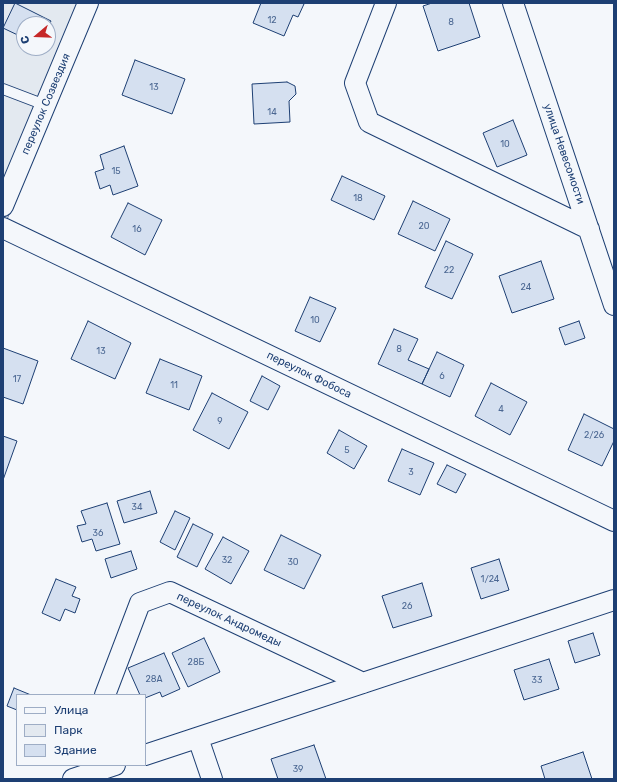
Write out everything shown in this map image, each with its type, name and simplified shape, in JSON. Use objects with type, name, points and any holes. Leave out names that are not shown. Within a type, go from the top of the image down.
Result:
[{"type":"street","name":"переулок Созвездия","points":[[3,206],[88,3]]},
{"type":"street","points":[[386,3],[355,83],[369,122],[589,229]]},
{"type":"street","name":"улица Невесомости","points":[[513,3],[614,304]]},
{"type":"street","name":"переулок Фобоса","points":[[3,228],[614,521]]},
{"type":"street","name":"переулок Андромеды","points":[[105,694],[140,603],[170,592],[363,683]]},
{"type":"street","points":[[146,755],[614,600]]},
{"type":"street","points":[[198,738],[212,779]]},
{"type":"street","points":[[73,779],[78,766]]},
{"type":"street","points":[[73,779],[112,766]]},
{"type":"lane","points":[[3,89],[45,105]]},
{"type":"green space","points":[[3,3],[97,3],[3,229]]},
{"type":"building","points":[[15,3],[41,16],[16,16],[16,34],[3,28]]},
{"type":"building","points":[[261,3],[304,4],[298,17],[293,15],[284,36],[253,23]]},
{"type":"building","points":[[432,3],[469,3],[480,37],[438,51],[423,6]]},
{"type":"building","points":[[135,60],[185,79],[172,114],[122,95]]},
{"type":"building","points":[[287,82],[295,86],[296,94],[289,101],[290,122],[254,124],[252,84]]},
{"type":"building","points":[[513,120],[527,155],[497,167],[483,133]]},
{"type":"building","points":[[124,146],[138,186],[113,195],[110,185],[100,189],[95,172],[104,169],[100,155]]},
{"type":"building","points":[[342,176],[385,196],[374,220],[331,200]]},
{"type":"building","points":[[413,201],[450,219],[435,251],[398,234]]},
{"type":"building","points":[[128,203],[162,220],[145,255],[111,237]]},
{"type":"building","points":[[446,241],[473,254],[452,299],[425,287]]},
{"type":"building","points":[[541,261],[554,299],[512,313],[499,276]]},
{"type":"building","points":[[310,297],[336,308],[320,342],[295,331]]},
{"type":"building","points":[[88,321],[131,343],[115,379],[71,359]]},
{"type":"building","points":[[579,321],[585,338],[565,345],[559,328]]},
{"type":"building","points":[[394,329],[418,339],[408,360],[429,369],[422,384],[378,364]]},
{"type":"building","points":[[3,348],[38,361],[23,404],[3,397]]},
{"type":"building","points":[[437,352],[464,365],[450,397],[422,384]]},
{"type":"building","points":[[160,359],[202,376],[189,410],[146,393]]},
{"type":"building","points":[[262,376],[280,386],[268,410],[250,401]]},
{"type":"building","points":[[491,383],[527,402],[510,435],[475,416]]},
{"type":"building","points":[[212,393],[248,412],[229,449],[193,430]]},
{"type":"building","points":[[584,414],[614,429],[614,441],[602,466],[568,450]]},
{"type":"building","points":[[339,430],[367,446],[354,469],[327,453]]},
{"type":"building","points":[[3,436],[17,441],[3,480]]},
{"type":"building","points":[[402,449],[434,463],[420,495],[388,481]]},
{"type":"building","points":[[447,465],[466,474],[456,493],[437,484]]},
{"type":"building","points":[[150,491],[157,513],[124,523],[117,501]]},
{"type":"building","points":[[107,503],[120,544],[96,551],[92,539],[82,542],[77,526],[86,524],[81,511]]},
{"type":"building","points":[[175,511],[190,518],[175,550],[160,542]]},
{"type":"building","points":[[193,524],[213,534],[197,567],[177,557]]},
{"type":"building","points":[[281,535],[321,555],[304,589],[264,570]]},
{"type":"building","points":[[223,537],[249,551],[231,584],[205,569]]},
{"type":"building","points":[[131,551],[137,569],[111,578],[105,559]]},
{"type":"building","points":[[499,559],[509,590],[481,599],[471,568]]},
{"type":"building","points":[[56,579],[76,587],[72,596],[80,599],[75,613],[65,609],[60,621],[42,613]]},
{"type":"building","points":[[422,583],[432,616],[393,628],[382,596]]},
{"type":"building","points":[[593,633],[600,655],[575,663],[568,641]]},
{"type":"building","points":[[204,638],[220,672],[188,687],[172,653]]},
{"type":"building","points":[[164,653],[180,689],[162,697],[160,692],[146,698],[146,694],[140,694],[128,668]]},
{"type":"building","points":[[549,659],[559,689],[524,700],[514,670]]},
{"type":"building","points":[[14,688],[29,694],[16,694],[16,710],[7,706]]},
{"type":"building","points":[[314,745],[326,779],[278,779],[271,759]]},
{"type":"building","points":[[583,752],[592,779],[545,779],[541,766]]}]
